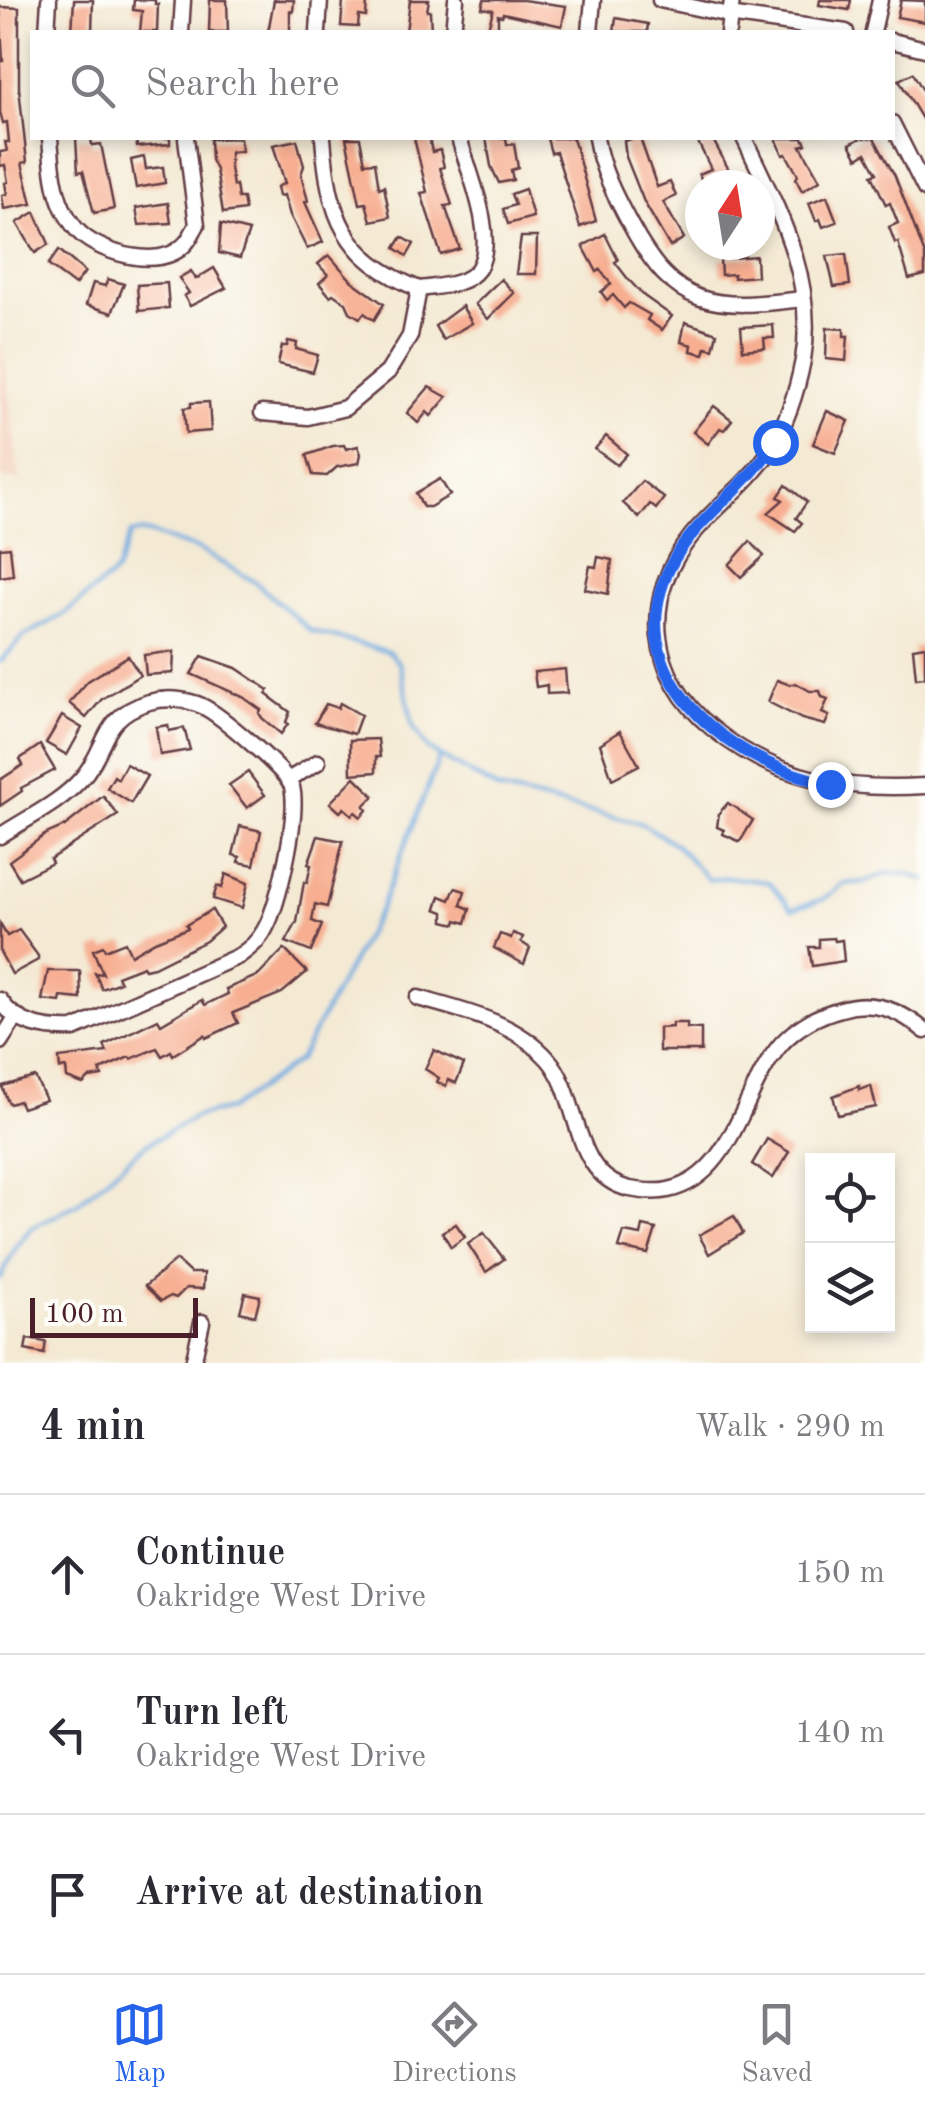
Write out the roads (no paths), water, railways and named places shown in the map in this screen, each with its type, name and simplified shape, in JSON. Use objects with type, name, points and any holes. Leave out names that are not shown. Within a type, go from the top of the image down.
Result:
[{"type":"street","points":[[47,30],[49,0]]},
{"type":"street","points":[[181,30],[184,0]]},
{"type":"street","points":[[318,30],[320,0]]},
{"type":"street","points":[[453,30],[456,0]]},
{"type":"street","points":[[590,30],[593,0]]},
{"type":"street","points":[[660,0],[730,8],[836,30]]},
{"type":"street","points":[[873,30],[880,0]]},
{"type":"street","points":[[895,42],[925,49]]},
{"type":"street","points":[[895,129],[925,189]]},
{"type":"street","points":[[50,140],[62,206],[80,233],[99,245],[129,255],[156,258],[183,248],[198,225],[186,140]]},
{"type":"street","points":[[323,140],[326,171],[348,240],[370,264],[419,289],[456,284],[477,271],[485,248],[484,224],[459,140]]},
{"type":"street","points":[[597,140],[610,185],[632,228],[660,273],[675,286],[692,296],[732,303],[803,299]]},
{"type":"street","points":[[745,140],[798,262],[806,332],[803,358],[784,424],[767,455],[676,555],[660,598],[659,646],[665,668],[686,704],[724,738],[784,772],[861,788],[925,786]]},
{"type":"street","points":[[262,413],[308,417],[345,408],[388,372],[403,348],[410,336],[419,289]]},
{"type":"street","points":[[0,836],[66,794],[83,777],[110,725],[123,714],[148,702],[169,698],[203,706],[270,759],[292,787],[294,820],[276,902],[267,927],[254,945],[220,966],[74,1029],[47,1030],[16,1016],[0,1000]]},
{"type":"street","points":[[288,780],[318,762]]},
{"type":"street","points":[[418,998],[477,1015],[526,1040],[561,1076],[584,1146],[600,1173],[623,1187],[658,1192],[684,1185],[713,1160],[773,1055],[793,1032],[814,1018],[850,1006],[870,1005],[900,1014],[925,1031]]},
{"type":"street","points":[[0,1042],[16,1016]]},
{"type":"street","points":[[192,1363],[202,1322]]},
{"type":"waterway","points":[[0,662],[24,636],[63,615],[116,572],[130,534],[145,532],[198,549],[255,582],[311,631],[389,652],[400,664],[413,726],[428,749],[499,790],[643,824],[676,845],[709,880],[727,877],[769,882],[792,909],[824,899],[843,884],[864,882],[888,873],[925,880]]},
{"type":"waterway","points":[[0,1278],[30,1229],[77,1204],[144,1146],[197,1116],[230,1109],[299,1060],[380,909],[440,756]]}]
